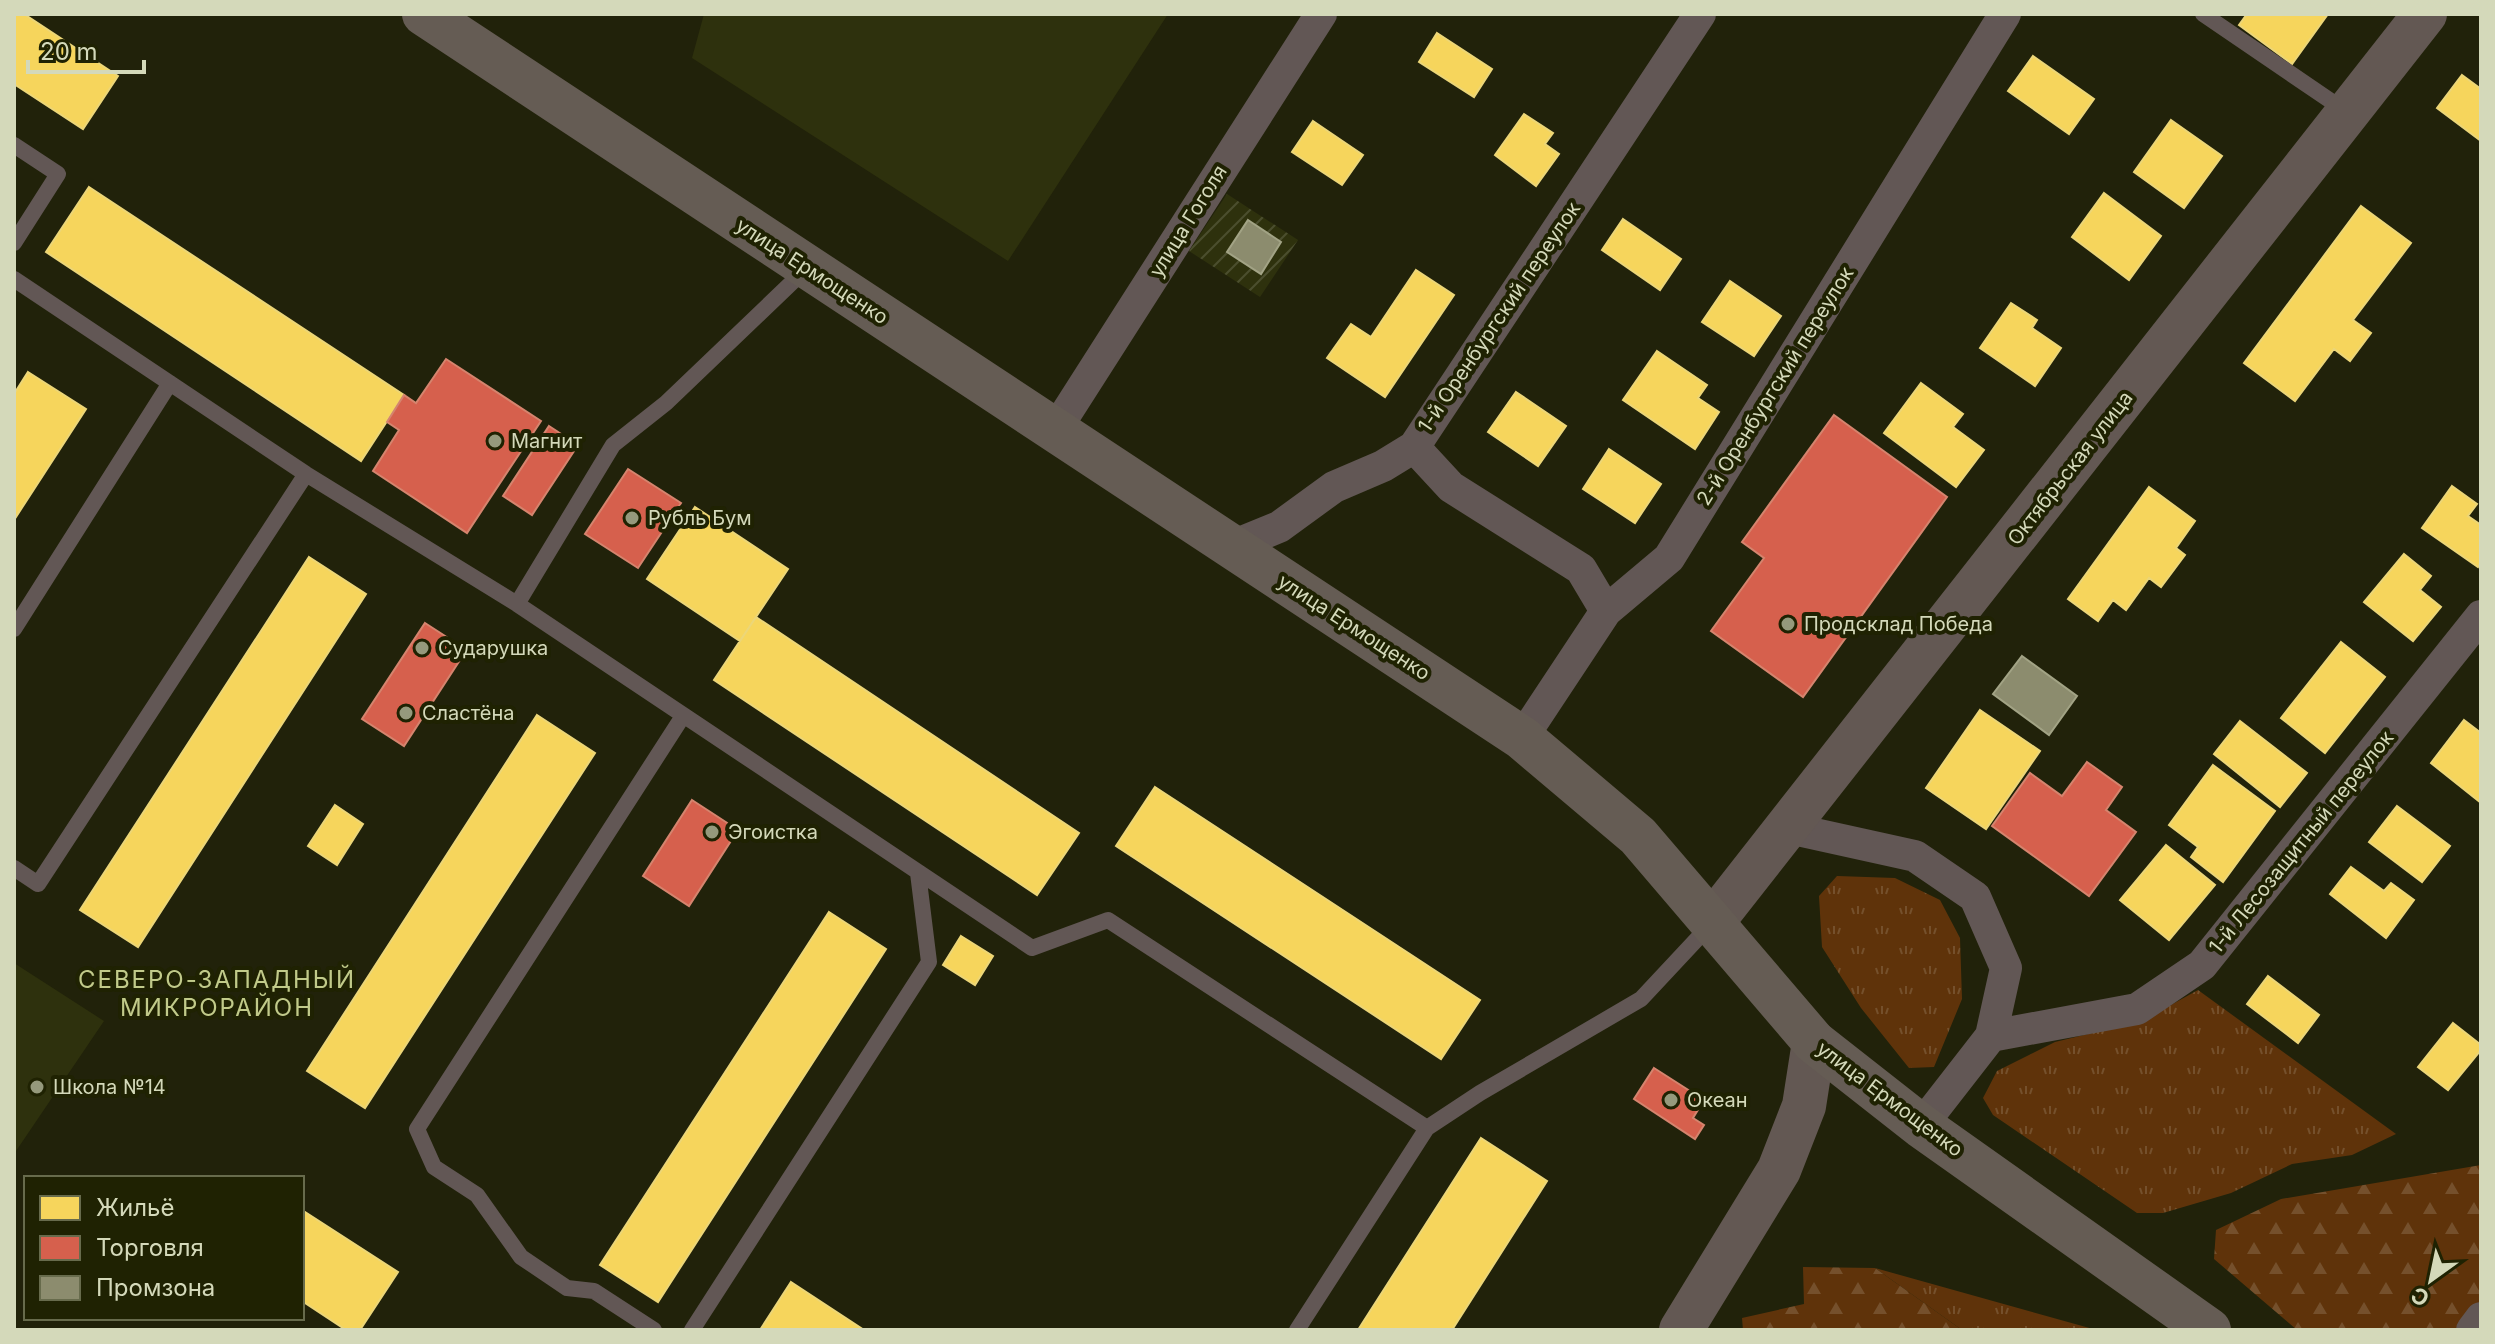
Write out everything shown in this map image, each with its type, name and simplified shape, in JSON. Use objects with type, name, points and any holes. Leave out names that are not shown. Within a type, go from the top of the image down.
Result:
[{"type":"highway","name":"улица Ермощенко","points":[[424,14],[1522,738],[1638,836],[1714,920],[1814,1042],[1921,1126],[2209,1330]]},
{"type":"street","name":"улица Гоголя","points":[[1056,429],[1321,14]]},
{"type":"street","name":"1-й Оренбургский переулок","points":[[1232,546],[1279,527],[1334,487],[1383,466],[1414,447],[1700,14]]},
{"type":"street","name":"2-й Оренбургский переулок","points":[[1522,738],[1606,611],[1669,558],[2005,14]]},
{"type":"street","name":"Октябрьская улица","points":[[1714,920],[2425,14]]},
{"type":"street","points":[[1414,447],[1451,487],[1581,569],[1606,611]]},
{"type":"street","name":"1-й Лесозащитный переулок","points":[[1991,1036],[2137,1009],[2202,965],[2481,616]]},
{"type":"street","points":[[1788,828],[1915,856],[1975,897],[2006,968],[1991,1036],[1921,1126]]},
{"type":"street","points":[[1681,1330],[1779,1170],[1804,1106],[1814,1042]]},
{"type":"street","points":[[2472,1330],[2481,1318]]},
{"type":"lane","points":[[2203,14],[2348,113]]},
{"type":"lane","points":[[14,145],[58,174],[14,243]]},
{"type":"lane","points":[[517,604],[613,445],[666,403],[807,268]]},
{"type":"lane","points":[[14,279],[306,474],[517,604],[1032,948],[1108,920],[1427,1128]]},
{"type":"lane","points":[[14,629],[170,383]]},
{"type":"lane","points":[[14,868],[38,884],[306,474]]},
{"type":"lane","points":[[654,1330],[594,1291],[567,1288],[521,1257],[477,1195],[434,1167],[417,1129],[683,716]]},
{"type":"lane","points":[[692,1330],[929,962],[918,873]]},
{"type":"lane","points":[[1297,1330],[1427,1128],[1480,1093],[1641,999],[1714,920]]},
{"type":"shaded area","points":[[704,14],[1168,14],[1008,261],[692,58]]},
{"type":"shaded area","points":[[1227,194],[1298,240],[1260,297],[1189,251]]},
{"type":"shaded area","name":"Школа №14","points":[[14,963],[104,1021],[14,1154]]},
{"type":"green space","points":[[1837,876],[1895,878],[1940,900],[1960,938],[1962,999],[1934,1067],[1909,1068],[1861,1008],[1822,947],[1819,896]]},
{"type":"green space","points":[[2198,990],[2396,1134],[2352,1155],[2292,1164],[2231,1193],[2163,1213],[2137,1213],[1993,1115],[1983,1098],[1997,1071],[2055,1042],[2142,1021]]},
{"type":"green space","points":[[2481,1165],[2481,1330],[2297,1330],[2214,1259],[2216,1230],[2281,1199]]},
{"type":"green space","points":[[1803,1267],[1875,1268],[1962,1330],[1743,1330],[1742,1318],[1804,1304]]},
{"type":"green space","points":[[1875,1268],[2093,1329],[2093,1330],[1962,1330]]},
{"type":"building: Жильё","points":[[14,14],[24,14],[118,76],[83,129],[14,84]]},
{"type":"building: Жильё","points":[[2247,14],[2328,14],[2292,64],[2239,25]]},
{"type":"building: Жильё","points":[[1437,33],[1492,69],[1474,97],[1419,62]]},
{"type":"building: Жильё","points":[[2033,56],[2094,99],[2069,134],[2008,91]]},
{"type":"building: Жильё","points":[[2462,75],[2481,89],[2481,141],[2437,108]]},
{"type":"building: Жильё","points":[[1524,114],[1553,133],[1545,144],[1559,154],[1536,186],[1495,155]]},
{"type":"building: Жильё","points":[[2171,120],[2222,156],[2184,208],[2134,172]]},
{"type":"building: Жильё","points":[[1313,121],[1363,155],[1342,185],[1292,152]]},
{"type":"building: Жильё","points":[[89,187],[404,395],[361,461],[46,252]]},
{"type":"building: Жильё","points":[[2104,193],[2161,236],[2129,280],[2072,237]]},
{"type":"building: Жильё","points":[[2361,206],[2411,243],[2353,320],[2371,333],[2350,361],[2334,349],[2295,401],[2244,363]]},
{"type":"building: Жильё","points":[[1623,219],[1681,259],[1660,290],[1602,250]]},
{"type":"building: Жильё","points":[[1416,270],[1454,295],[1385,397],[1327,358],[1351,324],[1371,337]]},
{"type":"building: Жильё","points":[[1730,281],[1781,316],[1754,356],[1702,322]]},
{"type":"building: Жильё","points":[[2011,303],[2037,320],[2032,328],[2061,348],[2035,386],[1980,348]]},
{"type":"building: Жильё","points":[[1657,351],[1707,385],[1698,398],[1719,412],[1695,449],[1623,400]]},
{"type":"building: Жильё","points":[[28,372],[86,409],[14,520],[14,394]]},
{"type":"building: Жильё","points":[[1921,383],[1963,414],[1953,427],[1984,450],[1956,487],[1884,433]]},
{"type":"building: Жильё","points":[[1516,392],[1566,426],[1538,466],[1488,432]]},
{"type":"building: Жильё","points":[[1609,449],[1661,484],[1635,523],[1583,489]]},
{"type":"building: Жильё","points":[[2452,486],[2477,504],[2468,516],[2481,525],[2481,562],[2478,567],[2422,528]]},
{"type":"building: Жильё","points":[[2149,487],[2195,521],[2176,548],[2185,555],[2161,587],[2149,578],[2126,610],[2113,600],[2098,621],[2068,599]]},
{"type":"building: Жильё","points":[[695,507],[788,569],[740,641],[647,579]]},
{"type":"building: Жильё","points":[[2404,554],[2431,576],[2420,590],[2441,607],[2413,641],[2364,602]]},
{"type":"building: Жильё","points":[[309,557],[366,594],[138,947],[80,910]]},
{"type":"building: Жильё","points":[[756,617],[1079,833],[1037,895],[714,680]]},
{"type":"building: Жильё","points":[[2341,642],[2385,677],[2325,753],[2281,718]]},
{"type":"building: Жильё","points":[[1980,710],[2040,751],[1986,829],[1926,788]]},
{"type":"building: Жильё","points":[[537,715],[595,753],[365,1108],[307,1071]]},
{"type":"building: Жильё","points":[[2464,720],[2481,733],[2481,803],[2431,763]]},
{"type":"building: Жильё","points":[[2240,721],[2307,773],[2280,807],[2214,754]]},
{"type":"building: Жильё","points":[[2213,765],[2275,811],[2223,882],[2191,857],[2198,847],[2169,825]]},
{"type":"building: Жильё","points":[[1155,787],[1480,1000],[1441,1059],[1116,846]]},
{"type":"building: Жильё","points":[[335,805],[363,824],[337,865],[308,846]]},
{"type":"building: Жильё","points":[[2397,806],[2450,846],[2422,882],[2369,842]]},
{"type":"building: Жильё","points":[[2166,845],[2215,885],[2169,940],[2120,900]]},
{"type":"building: Жильё","points":[[2351,867],[2384,891],[2391,883],[2414,900],[2386,938],[2330,894]]},
{"type":"building: Жильё","points":[[829,912],[886,949],[658,1302],[600,1265]]},
{"type":"building: Жильё","points":[[961,936],[993,956],[975,985],[943,965]]},
{"type":"building: Жильё","points":[[2268,976],[2319,1015],[2298,1043],[2247,1004]]},
{"type":"building: Жильё","points":[[2453,1023],[2481,1045],[2481,1050],[2448,1090],[2418,1067]]},
{"type":"building: Жильё","points":[[1481,1138],[1547,1181],[1452,1330],[1358,1330]]},
{"type":"building: Жильё","points":[[304,1211],[398,1272],[360,1330],[346,1330],[304,1302]]},
{"type":"building: Жильё","points":[[791,1282],[864,1330],[760,1330]]},
{"type":"building: Торговля","points":[[446,359],[541,421],[467,533],[373,471],[399,430],[387,422],[404,395],[416,403]]},
{"type":"building: Торговля","points":[[1834,415],[1947,497],[1803,697],[1711,631],[1764,558],[1742,542]]},
{"type":"building: Торговля","points":[[549,426],[578,445],[532,515],[503,496]]},
{"type":"building: Торговля","points":[[628,469],[681,503],[638,568],[585,534]]},
{"type":"building: Торговля","points":[[425,623],[459,645],[460,660],[404,746],[362,719]]},
{"type":"building: Торговля","points":[[2087,762],[2122,787],[2106,810],[2136,832],[2089,896],[1992,826],[2030,773],[2062,796]]},
{"type":"building: Торговля","points":[[692,800],[738,830],[689,906],[643,876]]},
{"type":"building: Торговля","points":[[1654,1068],[1704,1100],[1693,1118],[1704,1125],[1695,1139],[1634,1099]]},
{"type":"building: Промзона","points":[[1248,220],[1281,242],[1261,274],[1227,252]]},
{"type":"building: Промзона","points":[[2022,656],[2077,696],[2049,735],[1993,694]]},
{"type":"place","name":"Магнит","points":[[495,441]]},
{"type":"place","name":"Рубль Бум","points":[[632,518]]},
{"type":"place","name":"Продсклад Победа","points":[[1788,624]]},
{"type":"place","name":"Сударушка","points":[[422,648]]},
{"type":"place","name":"Сластёна","points":[[406,713]]},
{"type":"place","name":"Эгоистка","points":[[712,832]]},
{"type":"place","name":"Школа №14","points":[[37,1087]]},
{"type":"place","name":"Океан","points":[[1671,1100]]},
{"type":"district","name":"СЕВЕРО-ЗАПАДНЫЙ МИКРОРАЙОН","points":[[217,994]]}]
